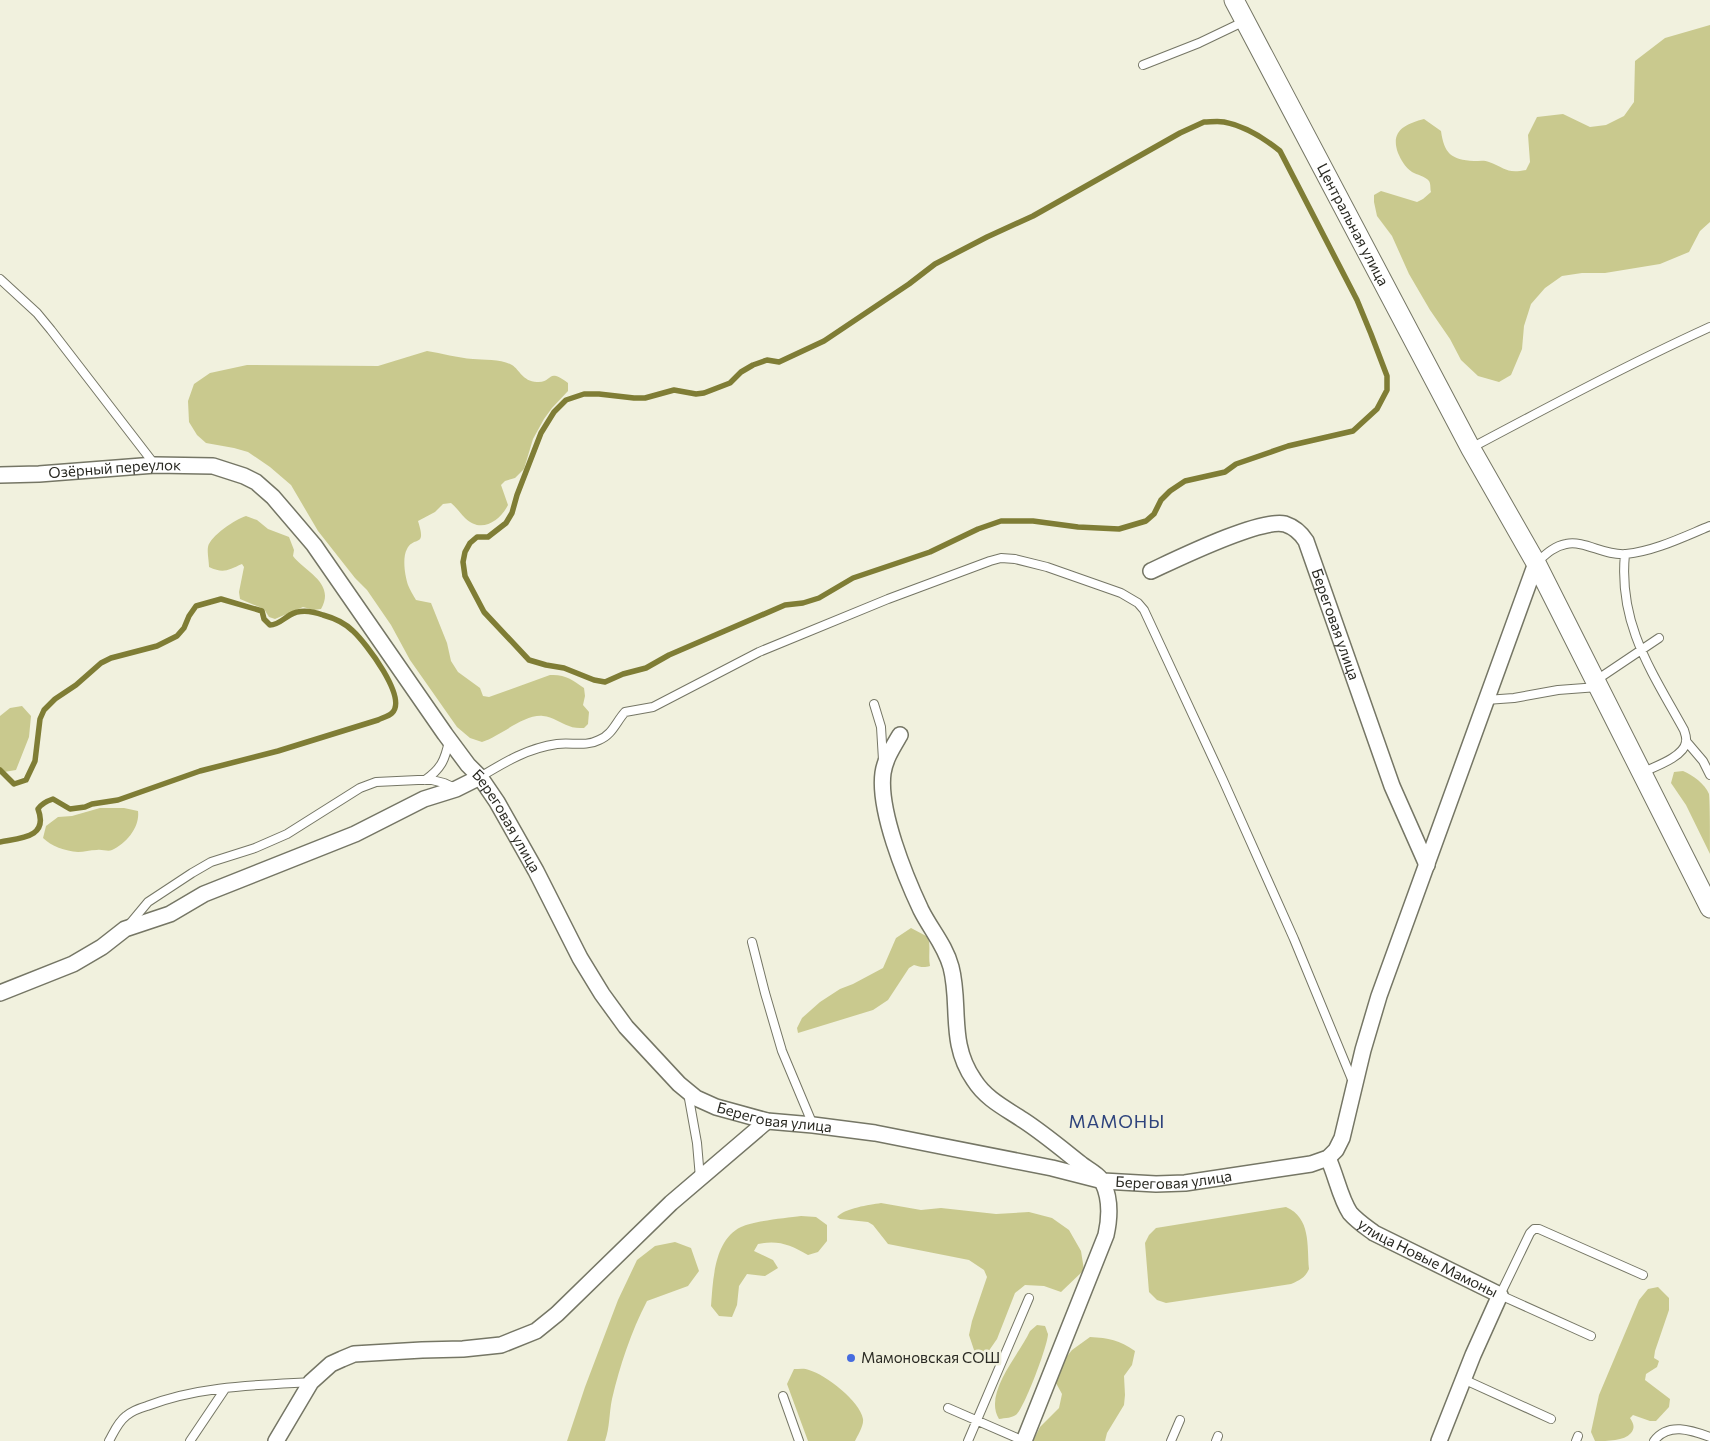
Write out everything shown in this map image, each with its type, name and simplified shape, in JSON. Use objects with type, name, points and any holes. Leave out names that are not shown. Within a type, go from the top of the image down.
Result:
[{"type":"street","name":"Центральная улица","points":[[1234,0],[1471,448],[1536,562],[1710,908]]},
{"type":"street","name":"Озёрный переулок","points":[[0,475],[39,474],[155,465],[213,466],[229,470]]},
{"type":"street","name":"Береговая улица","points":[[229,470],[256,482],[273,498],[303,532],[348,592],[450,740],[468,765],[480,777],[511,826],[580,958],[602,994],[642,1046],[679,1084],[696,1098],[716,1107],[766,1121],[875,1133],[1052,1168],[1103,1181],[1156,1184],[1185,1183],[1311,1164],[1328,1158]]},
{"type":"street","name":"Береговая улица","points":[[1152,571],[1191,553],[1265,525],[1285,524],[1301,533],[1306,541],[1392,786],[1427,865]]},
{"type":"street","points":[[1328,1158],[1336,1150],[1342,1138],[1363,1050],[1379,996],[1536,562]]},
{"type":"street","points":[[900,736],[886,759],[883,772],[882,787],[888,820],[894,842],[922,911],[941,941],[952,969],[960,1050],[968,1071],[987,1097],[1041,1133],[1103,1181],[1110,1207],[1106,1235],[1024,1441]]},
{"type":"street","points":[[0,993],[73,964],[102,947],[125,930],[170,914],[204,894],[355,834],[424,799],[456,789],[480,777]]},
{"type":"street","points":[[276,1441],[311,1382],[331,1364],[354,1354],[462,1349],[501,1345],[536,1331],[557,1314],[671,1203],[766,1121]]},
{"type":"street","name":"улица Новые Мамоны","points":[[1328,1158],[1344,1203],[1359,1222],[1374,1233],[1500,1295],[1463,1379],[1439,1441]]},
{"type":"lane","points":[[1142,65],[1199,43],[1245,20]]},
{"type":"lane","points":[[0,279],[37,313],[155,465]]},
{"type":"lane","points":[[1471,448],[1652,353],[1710,327]]},
{"type":"lane","points":[[1536,562],[1549,551],[1567,543],[1582,545],[1602,552],[1625,554],[1656,548],[1710,526]]},
{"type":"lane","points":[[1625,554],[1623,573],[1627,611],[1641,651],[1684,730],[1686,741],[1703,761],[1710,774]]},
{"type":"lane","points":[[480,777],[521,753],[558,744],[580,744],[599,740],[612,730],[625,712],[653,707],[759,652],[888,599],[990,561],[1001,558],[1029,562],[1121,593],[1138,603],[1144,610],[1290,930],[1354,1086]]},
{"type":"lane","points":[[1486,700],[1514,698],[1597,684],[1659,638]]},
{"type":"lane","points":[[874,704],[882,736],[883,772]]},
{"type":"lane","points":[[425,780],[443,762],[450,740]]},
{"type":"lane","points":[[1641,773],[1676,756],[1682,750],[1686,741]]},
{"type":"lane","points":[[125,930],[148,902],[192,873],[211,862],[254,848],[287,834],[360,788],[376,782],[425,780],[444,783],[456,789]]},
{"type":"lane","points":[[752,942],[782,1052],[813,1125]]},
{"type":"lane","points":[[688,1091],[697,1143],[700,1178]]},
{"type":"lane","points":[[1591,1336],[1500,1295],[1527,1239],[1534,1229],[1545,1232],[1643,1275]]},
{"type":"lane","points":[[968,1441],[1029,1298]]},
{"type":"lane","points":[[1463,1379],[1551,1419]]},
{"type":"lane","points":[[109,1441],[120,1422],[127,1415],[138,1409],[180,1395],[225,1389],[311,1382]]},
{"type":"lane","points":[[190,1441],[225,1389]]},
{"type":"lane","points":[[783,1396],[799,1441]]},
{"type":"lane","points":[[948,1408],[1024,1441]]},
{"type":"lane","points":[[1171,1441],[1180,1420]]},
{"type":"lane","points":[[1654,1441],[1663,1431],[1678,1429],[1710,1437]]},
{"type":"green space","points":[[1710,25],[1710,222],[1700,231],[1689,252],[1660,264],[1605,273],[1582,273],[1562,276],[1545,288],[1531,304],[1524,326],[1522,349],[1511,375],[1499,382],[1478,376],[1461,360],[1409,274],[1392,236],[1377,216],[1374,195],[1381,191],[1417,202],[1431,192],[1429,181],[1412,172],[1402,161],[1396,145],[1398,134],[1405,126],[1424,119],[1441,131],[1444,145],[1454,157],[1474,161],[1487,161],[1510,171],[1526,170],[1530,162],[1528,135],[1537,117],[1563,114],[1590,127],[1606,125],[1624,116],[1634,102],[1635,61],[1665,38]]},
{"type":"green space","points":[[427,351],[503,362],[515,367],[528,380],[542,382],[556,376],[568,383],[568,391],[552,408],[533,439],[524,469],[515,478],[505,481],[501,485],[508,505],[505,511],[490,524],[477,525],[465,518],[451,503],[443,504],[435,512],[418,521],[421,535],[407,549],[404,567],[408,585],[416,600],[431,603],[447,643],[451,661],[458,672],[480,688],[483,696],[489,697],[550,675],[564,677],[584,688],[583,705],[589,712],[588,724],[584,728],[571,727],[547,717],[536,716],[528,718],[482,742],[470,738],[457,727],[410,660],[391,625],[367,590],[355,578],[318,531],[291,485],[248,452],[206,443],[197,435],[189,422],[188,401],[194,384],[210,373],[247,365],[378,366]]},
{"type":"green space","points":[[246,516],[257,520],[268,529],[289,537],[294,550],[293,556],[322,585],[325,592],[325,600],[321,609],[314,610],[303,607],[275,619],[269,617],[264,609],[240,599],[239,592],[244,567],[242,564],[222,571],[209,567],[208,547],[213,538],[224,528]]},
{"type":"green space","points":[[22,706],[31,716],[29,737],[16,770],[4,772],[0,767],[0,716],[10,708]]},
{"type":"green space","points":[[1683,771],[1698,780],[1709,794],[1710,854],[1686,805],[1671,783],[1674,772]]},
{"type":"green space","points":[[100,808],[124,808],[138,811],[135,829],[118,847],[109,851],[78,852],[54,846],[43,838],[46,826],[58,817],[72,816]]},
{"type":"green space","points":[[911,928],[928,937],[930,966],[914,965],[909,968],[888,1000],[873,1010],[798,1033],[797,1028],[802,1018],[820,1002],[840,989],[883,968],[896,938]]},
{"type":"green space","points":[[881,1203],[921,1210],[941,1208],[996,1214],[1029,1212],[1052,1218],[1069,1230],[1081,1251],[1084,1270],[1061,1292],[1044,1286],[1025,1285],[1015,1293],[997,1339],[988,1352],[975,1353],[969,1335],[987,1277],[984,1270],[969,1260],[888,1244],[873,1225],[868,1222],[837,1217],[851,1209]]},
{"type":"green space","points":[[1286,1207],[1300,1218],[1306,1233],[1309,1269],[1300,1280],[1291,1284],[1166,1303],[1157,1300],[1149,1292],[1145,1243],[1149,1235],[1156,1228]]},
{"type":"green space","points":[[801,1216],[816,1217],[827,1225],[827,1241],[818,1252],[808,1255],[784,1244],[758,1244],[754,1251],[773,1260],[778,1268],[765,1276],[747,1274],[739,1286],[737,1305],[732,1317],[719,1316],[711,1306],[714,1273],[725,1241],[732,1233],[746,1225]]},
{"type":"green space","points":[[675,1242],[691,1248],[699,1271],[688,1286],[647,1301],[626,1349],[612,1399],[605,1441],[567,1441],[618,1300],[637,1260],[655,1246]]},
{"type":"green space","points":[[1658,1287],[1669,1298],[1669,1310],[1655,1351],[1654,1358],[1659,1361],[1657,1367],[1646,1374],[1645,1380],[1670,1399],[1669,1407],[1656,1421],[1650,1421],[1633,1415],[1630,1418],[1633,1429],[1624,1438],[1610,1441],[1595,1441],[1591,1432],[1599,1395],[1639,1300],[1648,1289]]},
{"type":"green space","points":[[1037,1325],[1045,1326],[1048,1334],[1030,1388],[1017,1414],[999,1419],[995,1409],[999,1386],[1004,1374],[1030,1331]]},
{"type":"green space","points":[[1090,1337],[1114,1340],[1135,1351],[1132,1365],[1124,1376],[1124,1405],[1107,1433],[1105,1441],[1033,1441],[1040,1427],[1059,1408],[1062,1394],[1056,1383],[1064,1360],[1072,1350]]},
{"type":"green space","points":[[794,1369],[807,1369],[824,1377],[856,1404],[861,1412],[863,1421],[855,1441],[808,1441],[787,1384]]},
{"type":"waterway","points":[[1204,122],[1224,122],[1239,126],[1261,137],[1280,151],[1357,300],[1387,376],[1387,390],[1377,409],[1353,431],[1288,446],[1236,464],[1225,472],[1185,481],[1161,500],[1154,514],[1146,521],[1119,529],[1078,527],[1033,521],[1001,521],[978,529],[930,552],[853,578],[819,598],[803,603],[785,605],[669,655],[646,668],[623,674],[605,682],[594,680],[564,668],[529,660],[484,612],[465,576],[463,562],[465,552],[470,543],[477,537],[488,537],[506,523],[512,513],[541,433],[554,412],[566,400],[584,394],[645,398],[674,390],[696,394],[704,393],[730,383],[741,372],[753,365],[767,360],[779,362],[824,341],[909,284],[935,264],[1033,216],[1180,133],[1204,122]]},
{"type":"waterway","points":[[0,770],[14,784],[26,780],[35,761],[40,719],[44,710],[55,699],[76,685],[101,663],[111,658],[157,646],[177,636],[184,628],[196,606],[221,599],[262,611],[264,619],[270,625],[302,611],[319,614],[343,623],[359,637],[375,658],[390,684],[394,696],[395,706],[392,713],[378,720],[278,751],[200,771],[118,800],[70,809],[53,799],[42,804],[38,809],[40,826],[36,831],[31,835],[0,842]]},
{"type":"place","name":"Мамоновская СОШ","points":[[851,1358]]},
{"type":"district","name":"МАМОНЫ","points":[[1117,1122]]}]
